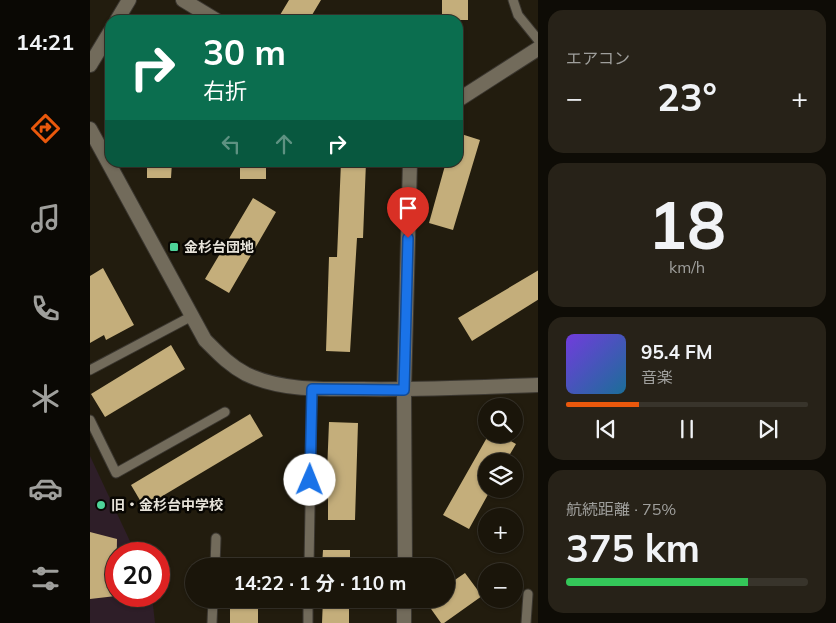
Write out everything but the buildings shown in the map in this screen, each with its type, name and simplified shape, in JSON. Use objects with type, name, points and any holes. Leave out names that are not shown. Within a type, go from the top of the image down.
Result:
[{"type":"street","points":[[120,15],[129,0]]},
{"type":"street","points":[[182,0],[208,15]]},
{"type":"street","points":[[90,65],[105,40]]},
{"type":"street","points":[[463,97],[538,48]]},
{"type":"street","points":[[90,129],[105,156]]},
{"type":"street","points":[[111,167],[205,340],[225,362],[247,374],[276,384],[312,389],[404,390],[538,385]]},
{"type":"street","points":[[405,558],[404,390],[410,167]]},
{"type":"street","points":[[404,608],[404,623]]},
{"type":"lane","points":[[513,0],[518,15],[538,41]]},
{"type":"lane","points":[[90,370],[192,316]]},
{"type":"lane","points":[[309,558],[312,389]]},
{"type":"lane","points":[[90,420],[116,473],[226,412]]},
{"type":"lane","points":[[215,558],[216,538]]},
{"type":"lane","points":[[526,623],[528,594]]},
{"type":"lane","points":[[212,623],[213,608]]},
{"type":"lane","points":[[308,608],[308,623]]},
{"type":"shaded area","name":"旧・金杉台中学校","points":[[90,456],[130,542],[105,542],[105,607],[153,607],[155,623],[90,623]]},
{"type":"place","name":"金杉台団地","points":[[174,247]]},
{"type":"place","name":"旧・金杉台中学校","points":[[101,505]]},
{"type":"route","points":[[310,480],[312,389],[404,390],[408,238]]}]
